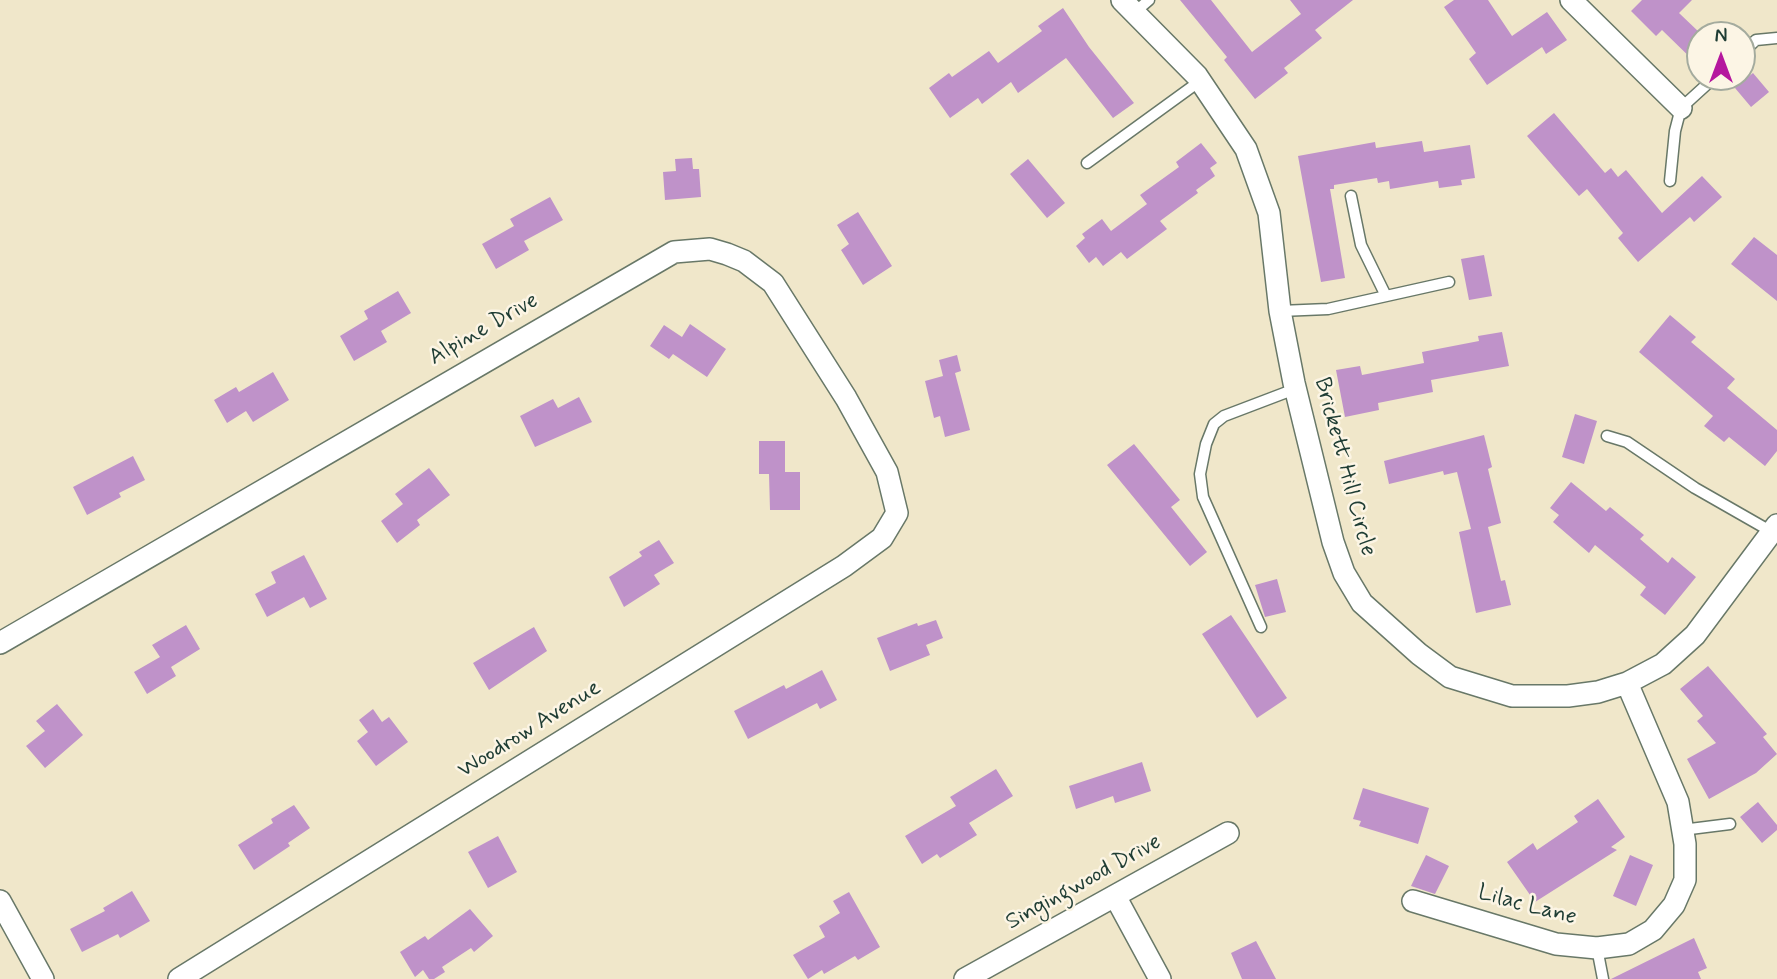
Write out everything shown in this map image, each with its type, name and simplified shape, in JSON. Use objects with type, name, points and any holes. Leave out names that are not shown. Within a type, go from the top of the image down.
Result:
[{"type":"street","points":[[1571,0],[1681,108]]},
{"type":"street","name":"Brickett Hill Circle","points":[[1135,4],[1200,81],[1246,149],[1259,181],[1269,213],[1280,311],[1295,389],[1330,530],[1344,573],[1362,603],[1380,621],[1450,677],[1480,689],[1512,696],[1542,698],[1598,692],[1627,683],[1663,664],[1695,635],[1774,529]]},
{"type":"street","name":"Alpine Drive","points":[[0,643],[654,262],[674,252],[692,249],[710,249],[744,261],[773,282],[846,398],[887,472],[897,513]]},
{"type":"street","name":"Woodrow Avenue","points":[[179,979],[844,566],[882,538],[897,513]]},
{"type":"street","name":"Lilac Lane","points":[[1413,901],[1556,944],[1597,948],[1629,943],[1653,930],[1674,905],[1685,880],[1682,830],[1678,802],[1627,683]]},
{"type":"street","name":"Singingwood Drive","points":[[965,979],[1228,833]]},
{"type":"street","points":[[1115,896],[1160,979]]},
{"type":"street","points":[[0,901],[43,979]]},
{"type":"lane","points":[[1756,40],[1777,38]]},
{"type":"lane","points":[[1087,163],[1200,81]]},
{"type":"lane","points":[[1670,181],[1675,131],[1681,108],[1700,91]]},
{"type":"lane","points":[[1351,196],[1361,245],[1385,296]]},
{"type":"lane","points":[[1280,311],[1328,309],[1449,282]]},
{"type":"lane","points":[[1261,627],[1203,497],[1200,474],[1206,444],[1214,424],[1224,416],[1295,389]]},
{"type":"lane","points":[[1607,436],[1626,442],[1695,488],[1774,529]]},
{"type":"lane","points":[[1682,830],[1730,824]]},
{"type":"lane","points":[[1597,948],[1603,979]]},
{"type":"building","points":[[1180,0],[1211,0],[1252,52],[1301,14],[1290,0],[1353,0],[1315,30],[1322,38],[1284,68],[1288,73],[1255,99],[1224,60],[1227,57]]},
{"type":"building","points":[[1454,0],[1488,0],[1512,36],[1547,12],[1567,40],[1546,54],[1542,47],[1487,85],[1469,59],[1476,53],[1444,7]]},
{"type":"building","points":[[1642,0],[1692,0],[1679,13],[1687,21],[1686,53],[1662,30],[1656,36],[1631,11]]},
{"type":"building","points":[[1063,8],[1089,47],[1134,103],[1113,118],[1066,58],[1018,93],[1011,82],[982,104],[978,98],[950,118],[929,88],[949,73],[952,77],[989,51],[998,63],[1042,31],[1038,26]]},
{"type":"building","points":[[1756,77],[1769,92],[1751,107],[1738,91],[1756,91]]},
{"type":"building","points":[[1554,113],[1605,173],[1611,168],[1618,177],[1626,170],[1662,213],[1702,176],[1722,197],[1694,222],[1690,217],[1638,262],[1618,238],[1623,233],[1587,189],[1579,196],[1527,136]]},
{"type":"building","points":[[1422,141],[1424,152],[1470,145],[1475,178],[1461,180],[1462,185],[1439,188],[1438,181],[1390,189],[1389,181],[1378,183],[1377,178],[1334,185],[1334,189],[1330,189],[1345,278],[1321,282],[1298,156],[1375,142],[1376,148]]},
{"type":"building","points":[[1201,143],[1217,163],[1210,168],[1215,176],[1196,190],[1198,193],[1160,221],[1167,229],[1127,259],[1121,252],[1103,266],[1096,257],[1089,263],[1076,246],[1085,238],[1082,234],[1102,219],[1111,231],[1147,204],[1140,195],[1179,167],[1176,162]]},
{"type":"building","points":[[692,158],[693,169],[699,169],[701,197],[665,200],[663,172],[676,171],[675,159]]},
{"type":"building","points":[[1028,159],[1065,203],[1047,218],[1010,174]]},
{"type":"building","points":[[550,197],[563,220],[524,241],[529,250],[496,269],[482,244],[514,226],[510,219]]},
{"type":"building","points":[[858,212],[892,266],[863,285],[841,250],[849,244],[837,225]]},
{"type":"building","points":[[1754,237],[1777,255],[1777,301],[1731,264]]},
{"type":"building","points":[[1484,255],[1492,296],[1469,300],[1461,259]]},
{"type":"building","points":[[398,291],[411,313],[381,331],[387,342],[354,361],[340,336],[368,319],[364,311]]},
{"type":"building","points":[[1670,315],[1696,337],[1691,342],[1735,379],[1727,388],[1777,430],[1777,451],[1765,466],[1729,437],[1724,442],[1704,426],[1713,416],[1639,352]]},
{"type":"building","points":[[690,324],[726,349],[707,377],[673,354],[669,359],[650,346],[664,325],[682,337]]},
{"type":"building","points":[[1502,332],[1509,366],[1431,380],[1433,392],[1378,403],[1379,410],[1345,417],[1336,370],[1360,366],[1362,375],[1424,363],[1422,352],[1479,341],[1478,336]]},
{"type":"building","points":[[957,355],[961,371],[955,373],[970,430],[945,437],[940,416],[934,418],[925,381],[943,376],[939,360]]},
{"type":"building","points":[[273,372],[289,400],[253,422],[246,411],[227,423],[214,400],[236,387],[239,392]]},
{"type":"building","points":[[579,397],[592,422],[535,447],[520,416],[553,399],[558,408]]},
{"type":"building","points":[[1575,414],[1597,421],[1584,464],[1562,457]]},
{"type":"building","points":[[1484,435],[1492,467],[1488,469],[1501,523],[1488,527],[1501,581],[1505,580],[1511,605],[1476,613],[1459,532],[1471,529],[1457,472],[1444,475],[1443,471],[1389,484],[1384,461]]},
{"type":"building","points":[[759,441],[785,441],[785,472],[800,472],[800,510],[770,510],[769,474],[759,474]]},
{"type":"building","points":[[1134,444],[1180,500],[1171,507],[1207,552],[1190,566],[1107,465]]},
{"type":"building","points":[[133,456],[145,480],[119,493],[121,497],[87,515],[73,487]]},
{"type":"building","points":[[429,468],[450,495],[417,520],[420,525],[397,543],[381,521],[403,504],[395,494]]},
{"type":"building","points":[[1571,482],[1606,511],[1610,507],[1644,535],[1640,539],[1668,563],[1672,557],[1696,577],[1665,615],[1640,595],[1646,587],[1595,545],[1589,553],[1553,522],[1559,515],[1550,508]]},
{"type":"building","points":[[659,540],[674,563],[654,575],[660,584],[624,607],[609,577],[642,556],[639,552]]},
{"type":"building","points":[[304,555],[327,599],[310,608],[304,597],[267,617],[255,594],[276,583],[271,572]]},
{"type":"building","points":[[1277,579],[1286,612],[1265,617],[1255,585]]},
{"type":"building","points":[[1231,615],[1287,698],[1257,718],[1202,634]]},
{"type":"building","points":[[936,620],[943,638],[926,645],[930,655],[890,671],[877,638],[917,623],[918,626]]},
{"type":"building","points":[[186,625],[200,649],[171,667],[176,676],[147,694],[134,672],[160,657],[152,645]]},
{"type":"building","points":[[534,627],[547,651],[489,690],[473,663]]},
{"type":"building","points":[[1708,666],[1767,734],[1763,737],[1777,754],[1756,773],[1709,799],[1687,759],[1716,743],[1697,721],[1703,716],[1680,689]]},
{"type":"building","points":[[822,670],[837,700],[820,709],[817,703],[748,739],[734,711],[784,685],[786,689]]},
{"type":"building","points":[[57,704],[83,735],[45,768],[26,746],[45,731],[36,721]]},
{"type":"building","points":[[373,709],[382,722],[389,717],[408,742],[376,766],[357,741],[368,732],[359,720]]},
{"type":"building","points":[[1142,762],[1151,791],[1115,803],[1113,796],[1076,809],[1069,786]]},
{"type":"building","points":[[996,769],[1013,796],[969,823],[977,835],[940,858],[937,854],[922,864],[905,836],[956,806],[950,797]]},
{"type":"building","points":[[1363,788],[1429,808],[1418,844],[1359,826],[1361,821],[1353,819]]},
{"type":"building","points":[[1598,799],[1625,837],[1611,847],[1617,850],[1535,902],[1507,862],[1533,843],[1537,850],[1578,822],[1574,816]]},
{"type":"building","points":[[1758,802],[1777,825],[1777,830],[1762,843],[1740,817]]},
{"type":"building","points":[[294,805],[310,828],[288,843],[290,846],[254,870],[238,845],[273,823],[271,819]]},
{"type":"building","points":[[498,836],[517,872],[488,888],[468,852]]},
{"type":"building","points":[[1426,855],[1449,866],[1435,894],[1411,886]]},
{"type":"building","points":[[1630,855],[1653,865],[1636,906],[1613,896]]},
{"type":"building","points":[[132,891],[150,921],[120,938],[118,934],[82,952],[70,929],[105,911],[103,908]]},
{"type":"building","points":[[849,892],[880,947],[858,960],[855,956],[824,974],[822,970],[808,979],[793,955],[825,937],[819,926],[840,913],[833,901]]},
{"type":"building","points":[[470,909],[493,936],[474,952],[471,948],[442,967],[445,972],[434,979],[429,979],[423,970],[415,977],[400,952],[425,936],[428,940]]},
{"type":"building","points":[[1694,938],[1707,968],[1698,972],[1701,979],[1611,979]]},
{"type":"building","points":[[1256,941],[1276,979],[1242,979],[1231,953]]}]
